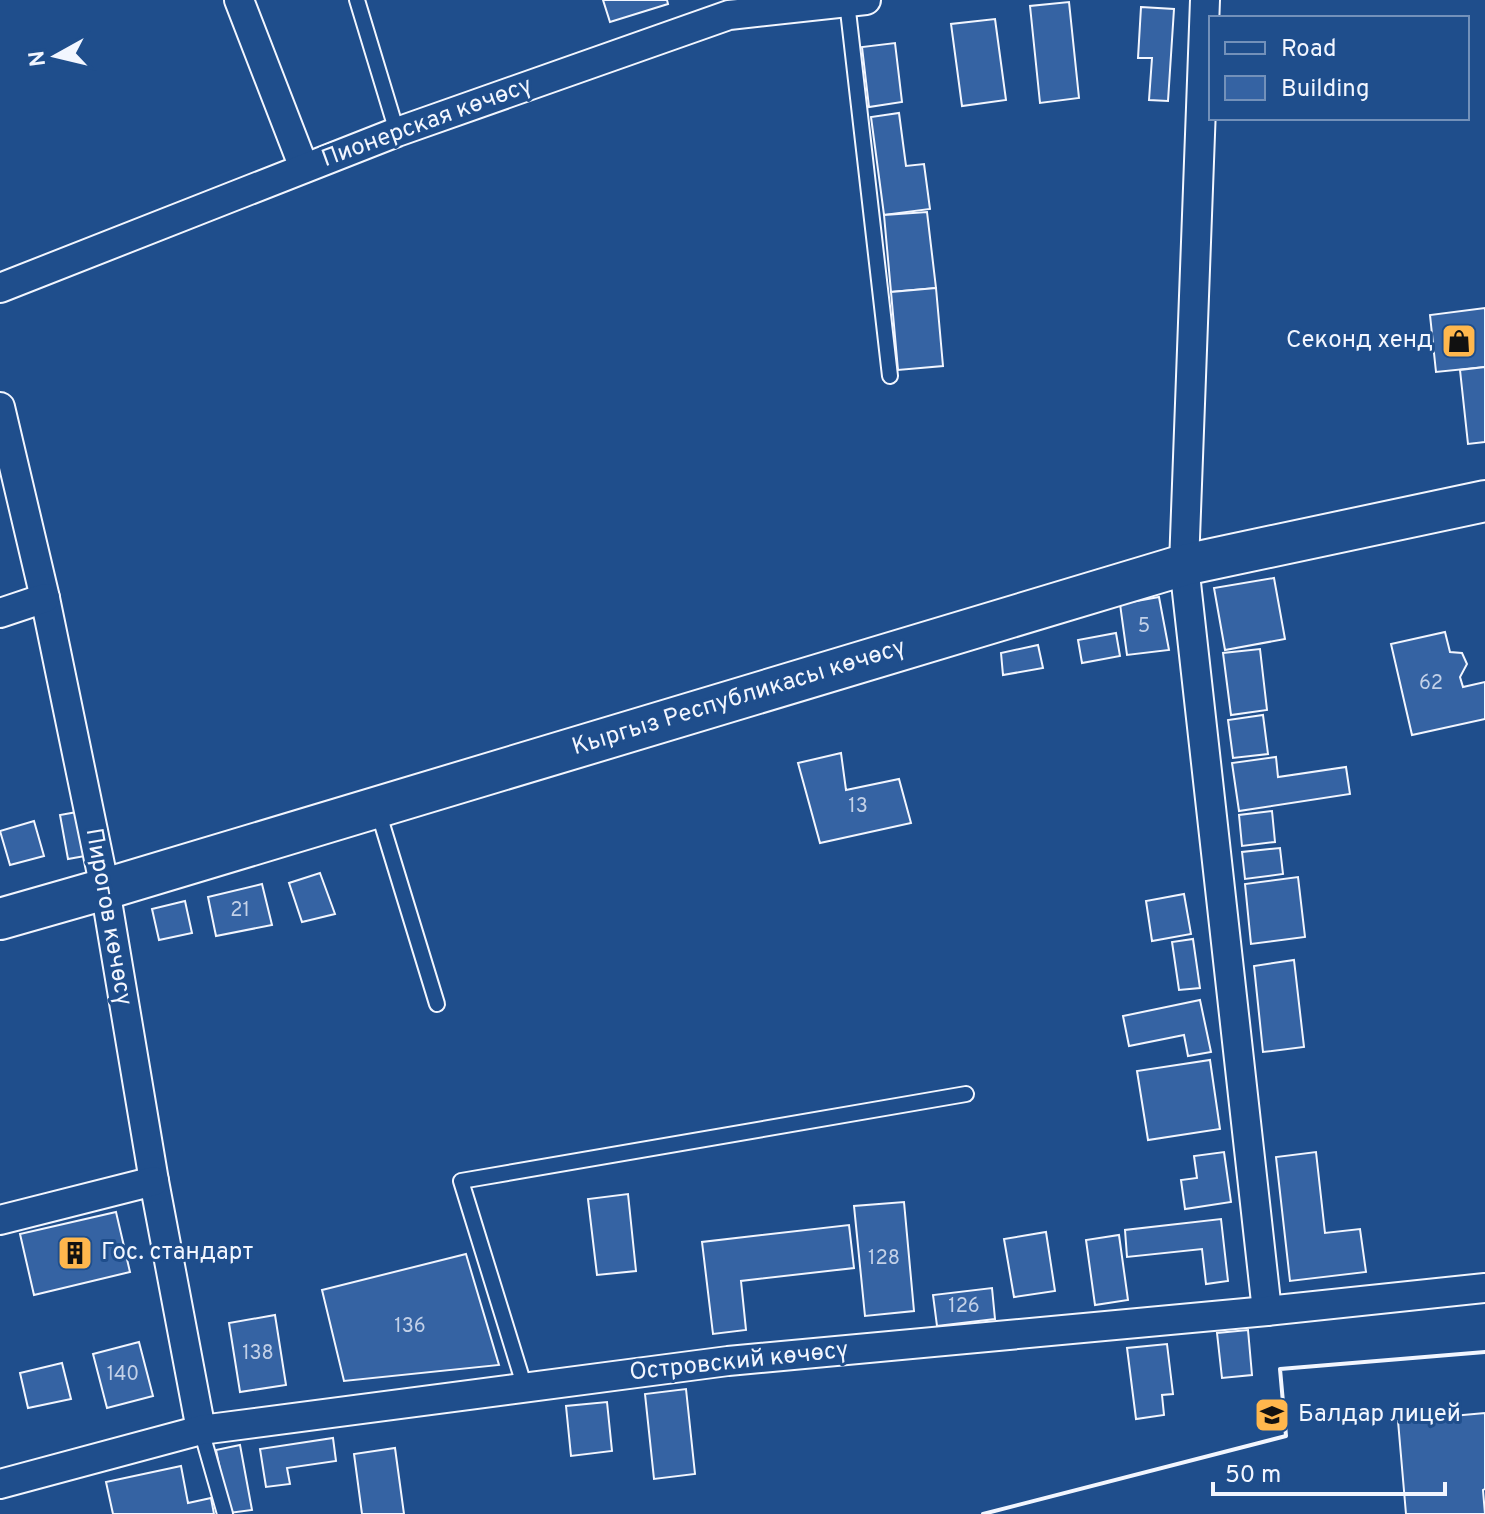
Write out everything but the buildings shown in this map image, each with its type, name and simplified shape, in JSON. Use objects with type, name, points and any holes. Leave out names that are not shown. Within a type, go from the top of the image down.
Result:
[{"type":"main road","name":"Кыргыз Республикасы көчөсү","points":[[0,919],[1184,565],[1485,501]]},
{"type":"street","points":[[239,0],[304,168]]},
{"type":"street","points":[[1205,0],[1184,565],[1267,1311]]},
{"type":"street","name":"Пионерская көчөсү","points":[[0,288],[727,7],[857,1]]},
{"type":"street","name":"Пирогов көчөсү","points":[[0,407],[45,598],[105,889],[154,1181],[201,1430]]},
{"type":"street","points":[[0,613],[45,598]]},
{"type":"street","points":[[0,1220],[154,1181]]},
{"type":"street","name":"Островский көчөсү","points":[[0,1484],[201,1430],[728,1361],[1485,1288]]},
{"type":"lane","points":[[357,0],[397,132]]},
{"type":"lane","points":[[857,1],[890,376]]},
{"type":"lane","points":[[377,807],[437,1004]]},
{"type":"lane","points":[[525,1388],[461,1181],[966,1094]]},
{"type":"lane","points":[[201,1430],[225,1514]]},
{"type":"wall","points":[[983,1514],[1286,1436],[1280,1369],[1485,1352]]},
{"type":"place","name":"Секонд хенд","points":[[1459,341]]},
{"type":"place","name":"Гос. стандарт","points":[[75,1253]]},
{"type":"place","name":"Балдар лицей","points":[[1272,1415]]}]
